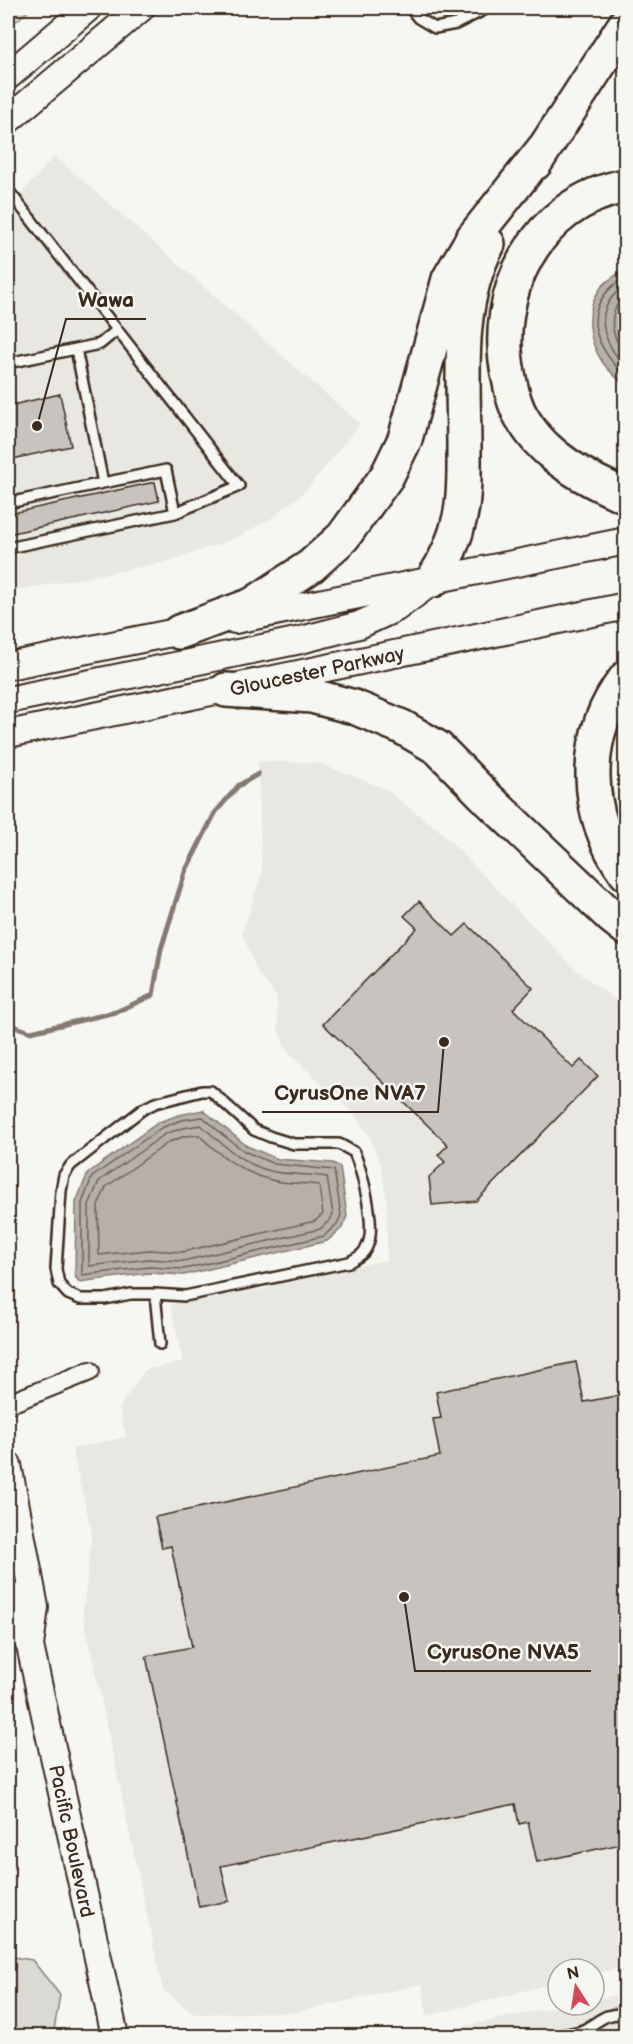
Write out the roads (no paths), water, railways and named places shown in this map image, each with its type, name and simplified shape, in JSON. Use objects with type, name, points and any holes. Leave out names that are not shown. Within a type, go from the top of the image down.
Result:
[{"type":"highway","points":[[433,580],[447,558],[460,517],[464,493],[465,322],[473,284],[484,251],[546,146],[626,22]]},
{"type":"highway","points":[[178,632],[252,605],[311,566],[350,529],[387,476],[405,440],[449,279],[473,238],[546,146]]},
{"type":"highway","points":[[626,186],[581,201],[557,218],[533,245],[518,271],[508,301],[504,336],[506,365],[513,399],[524,422],[540,441],[564,463],[594,483],[626,496]]},
{"type":"highway","points":[[626,678],[606,712],[596,741],[592,772],[594,801],[602,834],[616,861],[626,873]]},
{"type":"highway","points":[[226,690],[312,696],[354,706],[402,727],[438,748],[488,799],[626,928]]},
{"type":"main road","points":[[8,76],[88,8]]},
{"type":"main road","points":[[8,120],[141,8]]},
{"type":"main road","points":[[8,666],[626,541]]},
{"type":"main road","points":[[8,700],[302,640],[359,625],[396,608],[433,580]]},
{"type":"main road","name":"Gloucester Parkway","points":[[8,734],[626,606]]},
{"type":"main road","name":"Pacific Boulevard","points":[[8,1465],[35,1607],[30,1646]]},
{"type":"main road","name":"Pacific Boulevard","points":[[8,1595],[12,1614],[30,1646],[115,2037]]},
{"type":"street","points":[[8,1404],[90,1371]]},
{"type":"lane","points":[[410,8],[418,18],[435,28],[456,24],[488,8]]},
{"type":"lane","points":[[8,190],[238,486],[175,513],[8,548]]},
{"type":"lane","points":[[8,363],[100,344],[117,330]]},
{"type":"lane","points":[[76,349],[103,483]]},
{"type":"lane","points":[[8,503],[166,470],[175,513]]},
{"type":"lane","points":[[202,1091],[211,1091],[254,1130],[294,1144],[339,1144],[354,1152],[366,1193],[371,1234],[362,1255],[349,1262],[185,1296],[155,1294],[80,1299],[68,1294],[59,1284],[56,1269],[64,1175],[71,1165],[143,1109],[155,1103],[202,1091]]},
{"type":"lane","points":[[155,1294],[160,1344]]},
{"type":"lane","points":[[554,2037],[582,2030],[598,2019],[612,2014],[622,2014],[626,2018]]},
{"type":"water","points":[[625,269],[625,386],[605,366],[598,354],[591,336],[590,316],[595,298],[602,286]]},
{"type":"water","points":[[203,1110],[247,1146],[277,1159],[333,1163],[340,1167],[347,1216],[342,1228],[327,1241],[184,1275],[149,1273],[79,1282],[75,1276],[76,1202],[88,1173],[159,1122]]},
{"type":"waterway","points":[[8,1024],[31,1032],[116,1012],[153,995],[161,949],[185,872],[215,813],[238,786],[258,774]]},
{"type":"place","name":"Wawa","points":[[37,426]]},
{"type":"place","name":"CyrusOne NVA7","points":[[444,1042]]},
{"type":"place","name":"CyrusOne NVA5","points":[[404,1597]]}]
